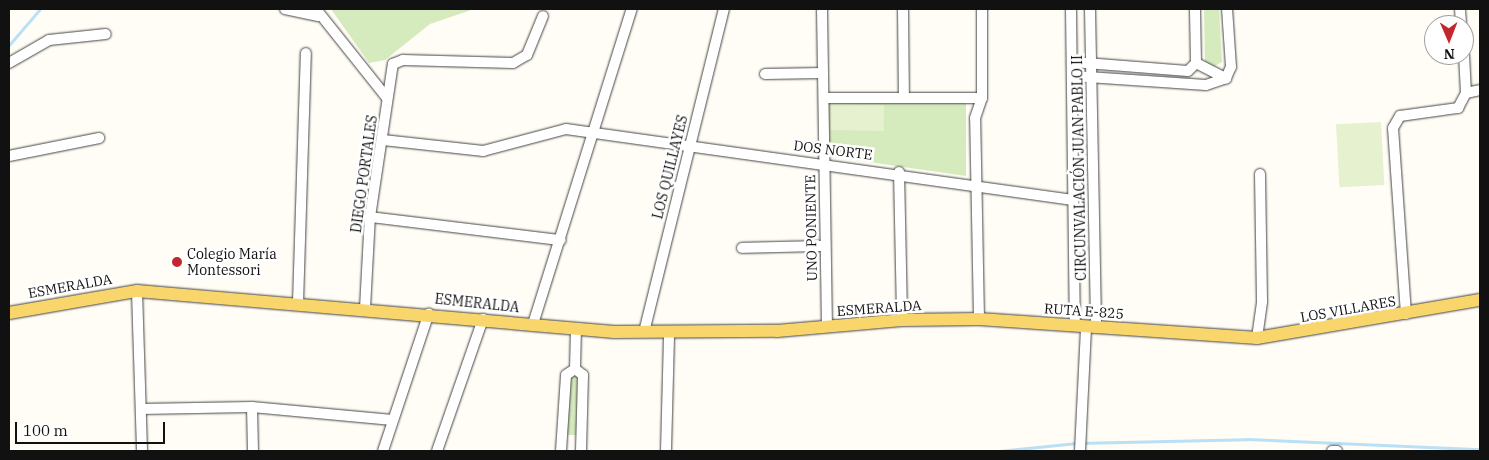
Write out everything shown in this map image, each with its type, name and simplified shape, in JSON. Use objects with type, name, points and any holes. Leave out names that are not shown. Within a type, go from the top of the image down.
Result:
[{"type":"main road","name":"ESMERALDA","points":[[9,313],[137,291],[429,313],[576,329],[669,333],[827,327],[945,318]]},
{"type":"main road","name":"LOS VILLARES","points":[[1220,336],[1257,338],[1480,300]]},
{"type":"main road","name":"RUTA E-825","points":[[945,318],[1220,336]]},
{"type":"street","points":[[285,9],[317,12]]},
{"type":"street","points":[[533,324],[561,240],[589,134],[632,9]]},
{"type":"street","name":"LOS QUILLAYES","points":[[644,332],[724,9]]},
{"type":"street","name":"UNO PONIENTE","points":[[822,9],[827,327]]},
{"type":"street","points":[[903,9],[904,98]]},
{"type":"street","points":[[978,319],[975,118],[982,98],[982,9]]},
{"type":"street","name":"CIRCUNVALACIÓN JUAN PABLO II","points":[[1072,9],[1073,200],[1086,326]]},
{"type":"street","name":"CIRCUNVALACIÓN JUAN PABLO II","points":[[1086,326],[1092,77],[1090,9]]},
{"type":"street","points":[[1073,62],[1188,71],[1196,63],[1195,9]]},
{"type":"street","points":[[1072,76],[1206,85],[1226,78],[1231,67],[1227,9]]},
{"type":"street","name":"DIEGO PORTALES","points":[[317,12],[387,98],[383,140],[370,217],[365,308]]},
{"type":"street","points":[[387,98],[396,62],[513,63],[527,55],[542,16]]},
{"type":"street","points":[[9,63],[49,40],[106,34]]},
{"type":"street","points":[[298,303],[306,53]]},
{"type":"street","points":[[1196,63],[1226,78]]},
{"type":"street","points":[[1406,314],[1394,128],[1400,116],[1458,108],[1466,93],[1465,65]]},
{"type":"street","points":[[765,74],[823,73]]},
{"type":"street","points":[[1466,93],[1480,90]]},
{"type":"street","points":[[824,98],[982,98]]},
{"type":"street","name":"DOS NORTE","points":[[383,140],[483,150],[560,128],[589,134],[899,172],[1073,200]]},
{"type":"street","points":[[9,156],[99,138]]},
{"type":"street","points":[[899,172],[902,320]]},
{"type":"street","points":[[1257,338],[1262,301],[1260,174]]},
{"type":"street","points":[[370,217],[561,240]]},
{"type":"street","points":[[742,248],[825,246]]},
{"type":"street","points":[[137,291],[142,451]]},
{"type":"street","points":[[383,451],[429,313]]},
{"type":"street","points":[[437,451],[483,319]]},
{"type":"street","points":[[1080,450],[1086,326]]},
{"type":"street","points":[[575,369],[576,329]]},
{"type":"street","points":[[666,451],[669,333]]},
{"type":"street","points":[[561,451],[564,437],[566,374],[575,369]]},
{"type":"street","points":[[575,369],[583,375],[581,451]]},
{"type":"street","points":[[141,408],[252,406],[392,420]]},
{"type":"street","points":[[252,406],[253,451]]},
{"type":"street","points":[[564,437],[582,437]]},
{"type":"street","points":[[1332,451],[1337,451]]},
{"type":"green space","points":[[331,9],[474,9],[430,24],[385,60],[369,63]]},
{"type":"green space","points":[[1204,9],[1219,9],[1222,62],[1213,67],[1205,67]]},
{"type":"green space","points":[[827,100],[966,101],[966,176],[827,156]]},
{"type":"green space","points":[[831,104],[884,105],[884,131],[831,130]]},
{"type":"green space","points":[[1381,122],[1384,185],[1339,187],[1336,124]]},
{"type":"green space","points":[[576,371],[582,377],[582,435],[567,435],[567,375]]},
{"type":"waterway","points":[[9,45],[40,9]]},
{"type":"waterway","name":"LOS VILLARES","points":[[999,451],[1077,443],[1247,439],[1480,449]]},
{"type":"place","name":"Colegio María Montessori","points":[[177,262]]}]
